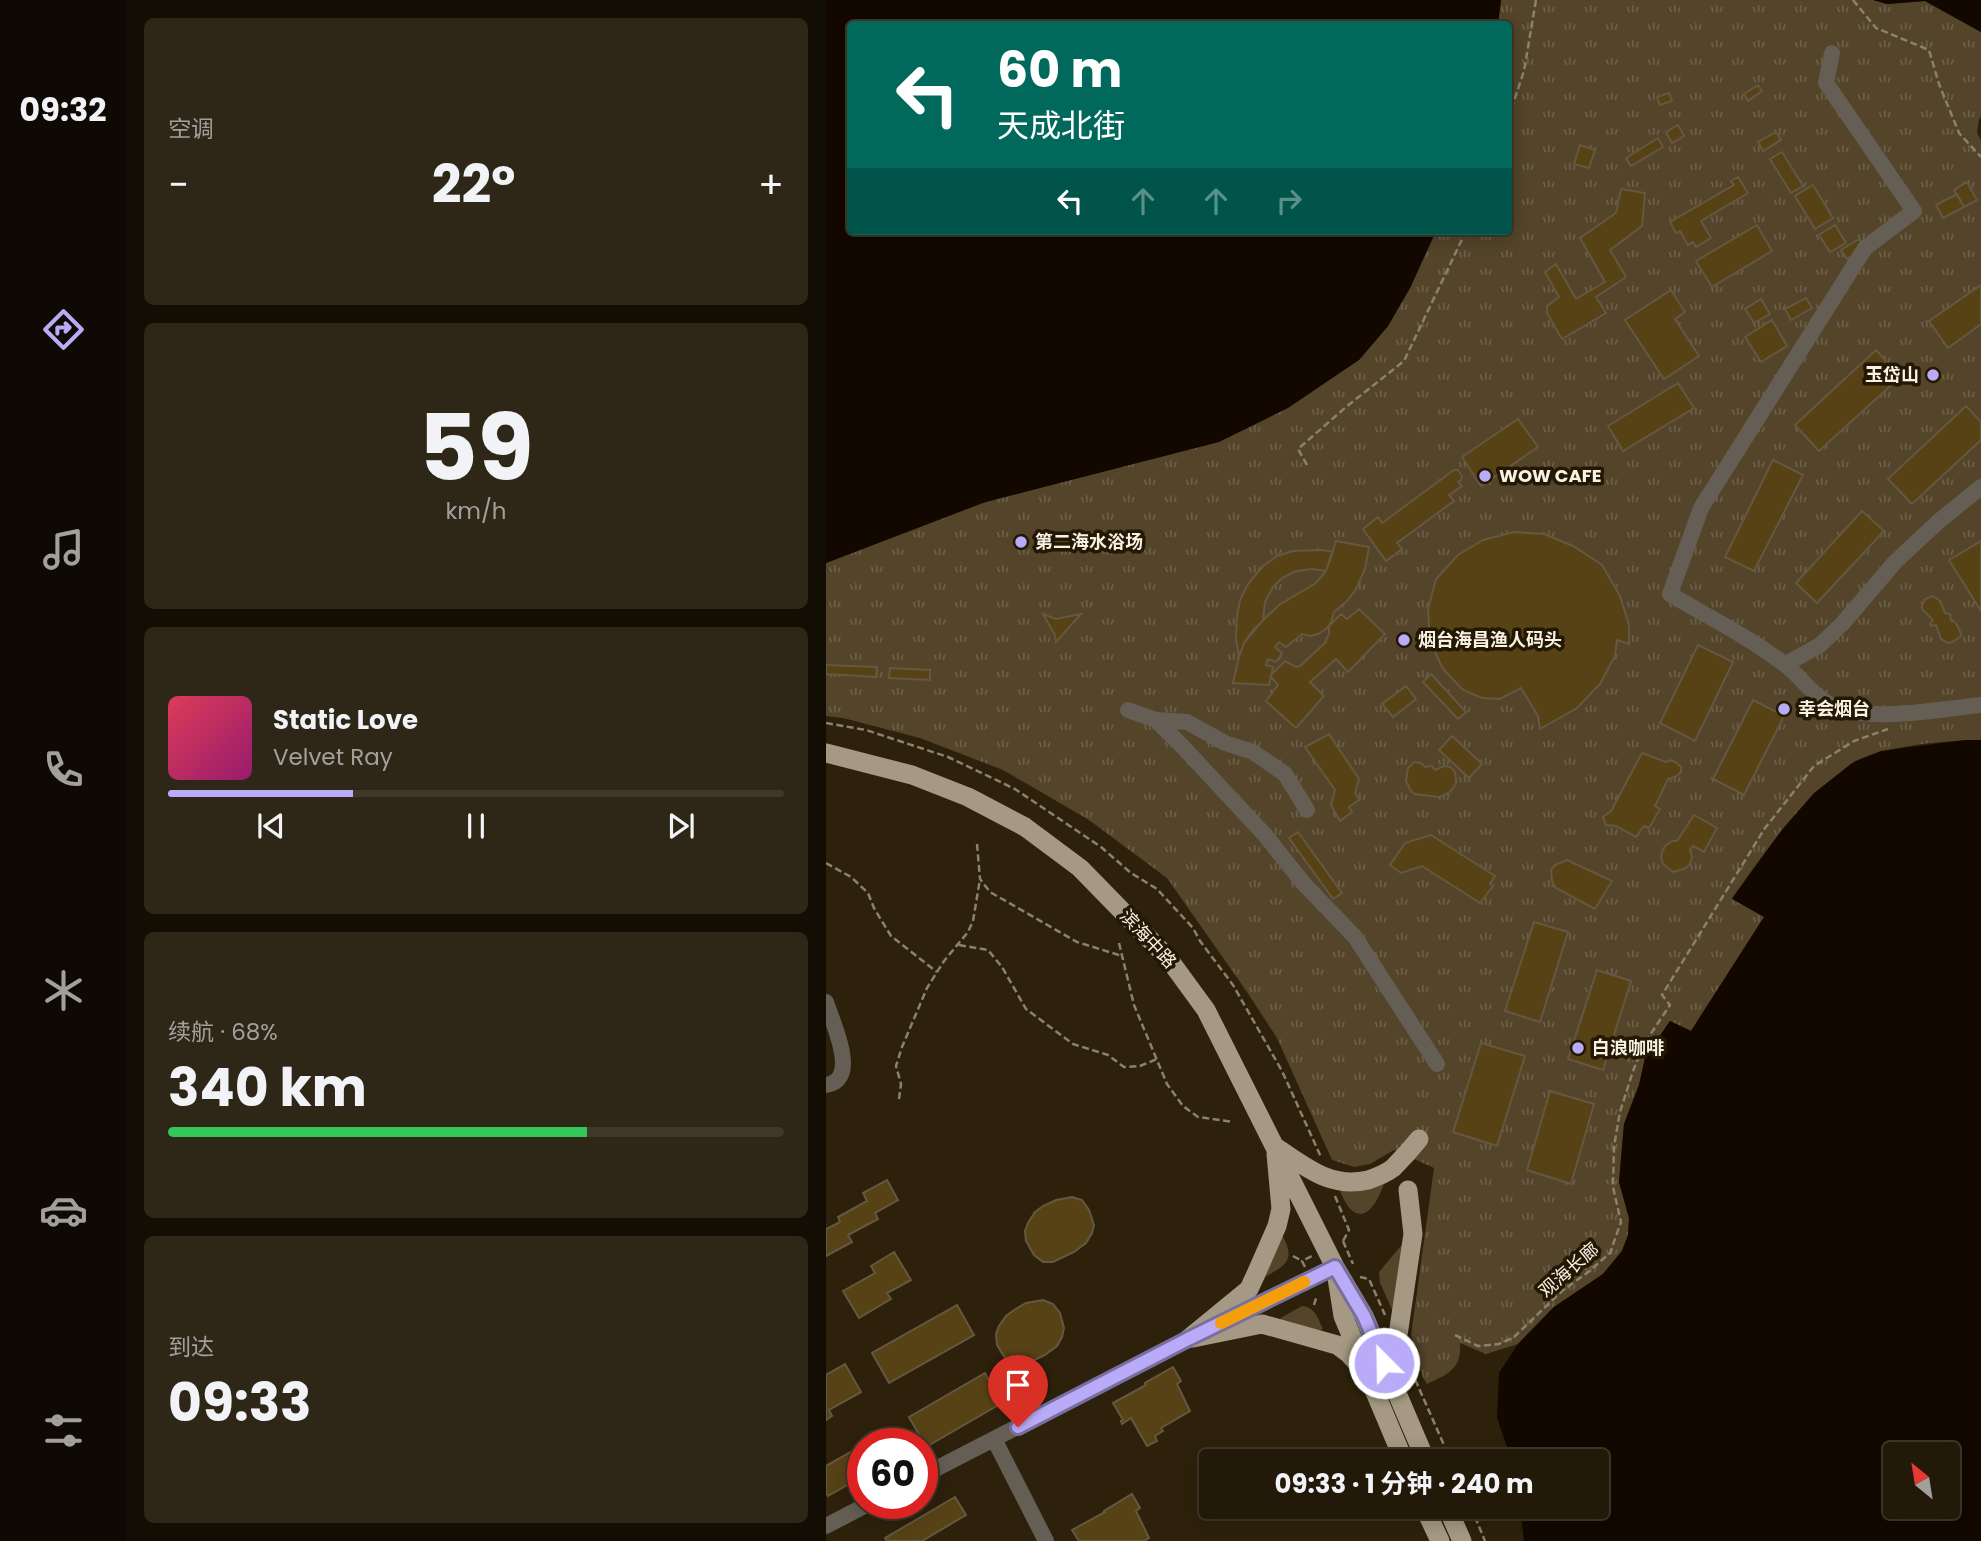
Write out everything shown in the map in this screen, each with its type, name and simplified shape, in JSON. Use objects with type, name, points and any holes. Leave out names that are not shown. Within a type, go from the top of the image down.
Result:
[{"type":"main road","name":"滨海中路","points":[[826,753],[912,775],[968,797],[1025,827],[1080,868],[1168,958],[1206,1010],[1335,1267],[1364,1316],[1421,1449]]},
{"type":"main road","points":[[1275,1146],[1327,1179],[1343,1183],[1377,1177],[1387,1171],[1419,1139]]},
{"type":"main road","points":[[1188,1339],[1249,1289],[1256,1274],[1277,1226],[1281,1209],[1275,1146]]},
{"type":"main road","points":[[1394,1387],[1395,1355],[1413,1234],[1408,1190]]},
{"type":"main road","name":"滨海中路","points":[[1335,1267],[1343,1316],[1399,1449]]},
{"type":"main road","points":[[1188,1339],[1262,1324],[1337,1345],[1367,1374]]},
{"type":"main road","points":[[1430,1519],[1440,1541]]},
{"type":"main road","points":[[1452,1519],[1462,1541]]},
{"type":"street","points":[[1832,53],[1826,83],[1914,211],[1865,248],[1701,508],[1670,594],[1786,664],[1809,688],[1831,705],[1851,711],[1882,714],[1981,705]]},
{"type":"street","points":[[1786,664],[1820,645],[1843,623],[1895,562],[1981,487]]},
{"type":"street","points":[[1128,710],[1156,720],[1187,722],[1225,743],[1253,752],[1285,774],[1307,810]]},
{"type":"street","points":[[1156,720],[1265,835],[1304,884],[1355,937],[1437,1063]]},
{"type":"street","points":[[826,1002],[844,1059],[843,1073],[832,1084],[826,1085]]},
{"type":"street","points":[[938,1468],[1335,1267]]},
{"type":"street","points":[[994,1439],[1045,1541]]},
{"type":"street","points":[[826,1526],[847,1515]]},
{"type":"path","points":[[1512,107],[1524,71],[1536,0]]},
{"type":"path","points":[[1853,0],[1876,28],[1929,50],[1939,84],[1959,133],[1981,157]]},
{"type":"path","points":[[1307,465],[1298,450],[1404,361],[1464,235]]},
{"type":"path","name":"观海长廊","points":[[1455,1335],[1478,1346],[1499,1344],[1514,1337],[1562,1291],[1610,1253],[1621,1222],[1613,1187],[1614,1146],[1620,1112],[1644,1044],[1670,1005],[1662,995],[1765,828],[1814,766],[1854,741],[1891,728]]},
{"type":"path","points":[[899,1099],[901,1084],[896,1066],[927,988],[944,961],[968,932],[972,921],[980,879],[976,844]]},
{"type":"path","points":[[826,863],[851,877],[868,892],[891,936],[937,972]]},
{"type":"path","points":[[980,879],[990,892],[1077,942],[1122,956]]},
{"type":"path","points":[[1119,943],[1135,1005],[1167,1084],[1182,1106],[1198,1117],[1233,1122]]},
{"type":"path","points":[[959,945],[988,950],[1002,967],[1026,1009],[1073,1044],[1108,1055],[1124,1067],[1140,1066],[1157,1059]]},
{"type":"path","points":[[1293,1256],[1302,1261]]},
{"type":"path","points":[[1358,1276],[1369,1279]]},
{"type":"path","points":[[1314,1306],[1317,1295]]},
{"type":"path","points":[[1476,1519],[1486,1541]]},
{"type":"green space","name":"烟台海昌渔人码头","points":[[1501,0],[1873,0],[1887,4],[1925,1],[1981,32],[1981,117],[1977,133],[1981,140],[1981,740],[1916,745],[1866,756],[1845,768],[1821,788],[1793,817],[1732,898],[1764,917],[1691,1031],[1670,1021],[1645,1058],[1639,1085],[1624,1124],[1619,1182],[1629,1218],[1628,1235],[1622,1251],[1603,1274],[1554,1307],[1518,1344],[1486,1354],[1460,1343],[1459,1359],[1452,1370],[1427,1384],[1411,1336],[1434,1168],[1394,1150],[1370,1164],[1354,1167],[1332,1160],[1277,1038],[1167,878],[1089,820],[1003,770],[920,738],[826,716],[826,563],[1359,360],[1388,326],[1410,288],[1434,235],[1512,235],[1512,21],[1498,21]]},
{"type":"green space","points":[[1386,1177],[1372,1207],[1359,1214],[1352,1211],[1339,1188]]},
{"type":"green space","points":[[1281,1233],[1289,1255],[1284,1264],[1265,1277]]},
{"type":"green space","points":[[1405,1241],[1394,1314],[1380,1283],[1379,1272]]},
{"type":"green space","points":[[1302,1306],[1313,1311],[1323,1329],[1318,1331],[1279,1320]]},
{"type":"shaded area","points":[[826,0],[1501,0],[1498,21],[847,21],[847,235],[1434,235],[1410,288],[1388,326],[1359,360],[1288,408],[1219,442],[982,503],[826,563]]},
{"type":"shaded area","points":[[1873,0],[1981,0],[1981,32],[1925,1],[1887,4]]},
{"type":"shaded area","points":[[1981,740],[1981,1541],[1524,1541],[1521,1519],[1609,1519],[1609,1449],[1508,1449],[1497,1418],[1499,1373],[1518,1344],[1554,1307],[1603,1274],[1622,1251],[1628,1235],[1629,1218],[1619,1182],[1624,1124],[1639,1085],[1645,1058],[1670,1021],[1691,1031],[1764,917],[1732,899],[1781,831],[1814,793],[1854,762],[1881,751]]},
{"type":"building","points":[[1758,85],[1762,91],[1748,101],[1744,94]]},
{"type":"building","points":[[1669,93],[1672,101],[1660,105],[1657,97]]},
{"type":"building","points":[[1678,125],[1684,136],[1672,143],[1666,132]]},
{"type":"building","points":[[1776,132],[1781,140],[1763,151],[1758,142]]},
{"type":"building","points":[[1658,138],[1663,147],[1631,166],[1626,158]]},
{"type":"building","points":[[1580,145],[1595,150],[1589,168],[1574,164]]},
{"type":"building","points":[[1782,152],[1803,186],[1791,193],[1770,159]]},
{"type":"building","points":[[1738,177],[1748,193],[1701,221],[1711,238],[1696,247],[1693,242],[1688,245],[1680,231],[1676,233],[1670,222],[1734,185],[1731,181]]},
{"type":"building","points":[[1967,182],[1977,200],[1964,207],[1954,190]]},
{"type":"building","points":[[1813,185],[1833,218],[1815,229],[1795,196]]},
{"type":"building","points":[[1621,189],[1645,193],[1642,226],[1610,250],[1626,277],[1596,297],[1606,313],[1562,339],[1547,313],[1547,306],[1559,297],[1545,272],[1556,264],[1576,299],[1605,282],[1580,238],[1616,213]]},
{"type":"building","points":[[1957,194],[1964,207],[1943,218],[1936,205]]},
{"type":"building","points":[[1757,225],[1772,251],[1712,287],[1696,261]]},
{"type":"building","points":[[1835,225],[1846,243],[1830,252],[1819,235]]},
{"type":"building","points":[[1859,239],[1865,248],[1847,259],[1841,250]]},
{"type":"building","points":[[1981,285],[1981,324],[1948,348],[1929,321]]},
{"type":"building","points":[[1671,290],[1685,312],[1675,319],[1699,356],[1664,379],[1625,320]]},
{"type":"building","points":[[1806,298],[1812,308],[1791,320],[1785,309]]},
{"type":"building","points":[[1761,299],[1770,314],[1754,323],[1745,309]]},
{"type":"building","points":[[1772,320],[1787,346],[1761,362],[1745,337]]},
{"type":"building","points":[[1876,350],[1900,377],[1819,451],[1795,425]]},
{"type":"building","points":[[1678,383],[1694,408],[1623,451],[1608,426]]},
{"type":"building","points":[[1966,406],[1981,422],[1981,440],[1912,504],[1888,479]]},
{"type":"building","points":[[1518,419],[1538,447],[1481,486],[1462,457]]},
{"type":"building","points":[[1773,460],[1803,475],[1754,571],[1725,557]]},
{"type":"building","points":[[1454,470],[1458,470],[1462,476],[1458,482],[1462,486],[1449,495],[1454,501],[1397,543],[1402,549],[1386,561],[1363,529],[1378,517],[1382,523]]},
{"type":"building","points":[[1862,511],[1884,531],[1817,603],[1796,583]]},
{"type":"building","points":[[1514,532],[1544,534],[1573,546],[1602,565],[1620,596],[1629,625],[1629,644],[1617,640],[1615,656],[1600,684],[1577,708],[1540,729],[1538,716],[1521,688],[1500,699],[1482,698],[1463,690],[1443,669],[1430,641],[1428,609],[1436,579],[1458,555],[1483,540]]},
{"type":"building","points":[[1336,541],[1369,547],[1365,569],[1356,589],[1334,612],[1327,628],[1310,636],[1302,634],[1286,647],[1279,642],[1275,647],[1282,653],[1276,662],[1268,659],[1266,665],[1273,667],[1269,685],[1233,683],[1244,643],[1254,629],[1279,605],[1316,583],[1326,571]]},
{"type":"building","points":[[1981,541],[1981,611],[1949,560]]},
{"type":"building","points":[[1293,551],[1333,552],[1326,571],[1296,571],[1282,578],[1273,587],[1265,602],[1263,620],[1244,643],[1239,657],[1236,639],[1237,616],[1240,600],[1248,584],[1263,566],[1277,556]]},
{"type":"building","points":[[1933,596],[1940,601],[1945,613],[1950,614],[1951,621],[1955,622],[1959,629],[1960,637],[1952,642],[1941,639],[1936,625],[1930,624],[1933,620],[1922,609],[1925,599]]},
{"type":"building","points":[[1359,609],[1385,634],[1348,672],[1336,659],[1310,682],[1324,696],[1296,728],[1266,701],[1278,685],[1270,676],[1285,661],[1296,667],[1300,666],[1325,643],[1329,626],[1341,614],[1347,619]]},
{"type":"building","points":[[1043,614],[1056,619],[1081,614],[1056,642]]},
{"type":"building","points":[[1698,645],[1733,662],[1695,741],[1660,723]]},
{"type":"building","points":[[826,665],[877,667],[876,677],[826,674]]},
{"type":"building","points":[[890,668],[930,670],[930,680],[889,678]]},
{"type":"building","points":[[1431,674],[1466,712],[1458,719],[1423,682]]},
{"type":"building","points":[[1406,686],[1416,699],[1393,717],[1382,704]]},
{"type":"building","points":[[1753,700],[1784,716],[1744,795],[1713,779]]},
{"type":"building","points":[[1329,734],[1359,779],[1355,793],[1359,800],[1349,807],[1352,812],[1340,821],[1331,805],[1335,790],[1305,747]]},
{"type":"building","points":[[1452,736],[1482,764],[1469,778],[1439,750]]},
{"type":"building","points":[[1642,753],[1666,762],[1671,760],[1681,767],[1681,772],[1668,779],[1655,806],[1660,809],[1649,828],[1644,826],[1636,837],[1616,826],[1606,825],[1603,817],[1611,811]]},
{"type":"building","points":[[1414,762],[1425,767],[1432,766],[1435,770],[1444,766],[1450,767],[1455,772],[1456,779],[1452,790],[1438,797],[1415,794],[1406,781],[1408,768]]},
{"type":"building","points":[[1694,815],[1717,828],[1704,852],[1693,846],[1690,850],[1690,864],[1673,872],[1663,864],[1662,852],[1665,846],[1677,841]]},
{"type":"building","points":[[1298,832],[1342,893],[1333,899],[1289,838]]},
{"type":"building","points":[[1431,835],[1495,876],[1490,884],[1493,886],[1480,903],[1422,866],[1401,873],[1390,865],[1405,843]]},
{"type":"building","points":[[1567,860],[1612,881],[1595,909],[1556,888],[1552,881],[1551,870],[1555,865]]},
{"type":"building","points":[[1534,922],[1568,932],[1540,1022],[1505,1011]]},
{"type":"building","points":[[1597,970],[1631,981],[1603,1070],[1568,1059]]},
{"type":"building","points":[[1481,1043],[1525,1056],[1497,1146],[1453,1132]]},
{"type":"building","points":[[1550,1091],[1594,1104],[1571,1184],[1527,1170]]},
{"type":"building","points":[[887,1180],[898,1200],[875,1213],[878,1219],[848,1235],[852,1242],[826,1256],[826,1229],[840,1222],[838,1217],[867,1201],[863,1193]]},
{"type":"building","points":[[1072,1197],[1082,1200],[1089,1210],[1094,1225],[1092,1233],[1086,1243],[1074,1252],[1053,1262],[1043,1262],[1034,1255],[1026,1241],[1028,1223],[1043,1206]]},
{"type":"building","points":[[894,1252],[911,1280],[887,1293],[891,1299],[859,1318],[843,1291],[875,1273],[871,1266]]},
{"type":"building","points":[[1043,1300],[1053,1304],[1060,1313],[1064,1328],[1062,1337],[1057,1346],[1045,1355],[1024,1365],[1014,1365],[1005,1358],[997,1345],[996,1334],[999,1326],[1014,1310],[1026,1303]]},
{"type":"building","points":[[957,1305],[974,1335],[889,1383],[872,1353]]},
{"type":"building","points":[[845,1364],[861,1392],[829,1410],[832,1416],[826,1420],[826,1375]]},
{"type":"building","points":[[1173,1367],[1181,1381],[1177,1384],[1190,1411],[1161,1428],[1163,1431],[1155,1436],[1157,1441],[1147,1446],[1131,1418],[1122,1424],[1123,1420],[1113,1403]]},
{"type":"building","points":[[985,1373],[1002,1403],[938,1440],[938,1428],[915,1428],[909,1417]]},
{"type":"building","points":[[847,1454],[847,1485],[828,1496],[826,1493],[826,1466]]},
{"type":"building","points":[[1132,1494],[1140,1508],[1136,1511],[1149,1538],[1144,1541],[1079,1541],[1072,1530]]},
{"type":"building","points":[[955,1497],[966,1515],[922,1541],[887,1541],[885,1538],[917,1519],[938,1519],[938,1507]]},
{"type":"slow traffic","points":[[1221,1323],[1304,1282]]},
{"type":"place","name":"玉岱山","points":[[1933,375]]},
{"type":"place","name":"WOW CAFE","points":[[1485,476]]},
{"type":"place","name":"第二海水浴场","points":[[1021,542]]},
{"type":"place","name":"烟台海昌渔人码头","points":[[1404,640]]},
{"type":"place","name":"幸会烟台","points":[[1784,709]]},
{"type":"place","name":"白浪咖啡","points":[[1578,1048]]},
{"type":"route","points":[[1018,1427],[1335,1267],[1364,1316],[1384,1363]]}]
